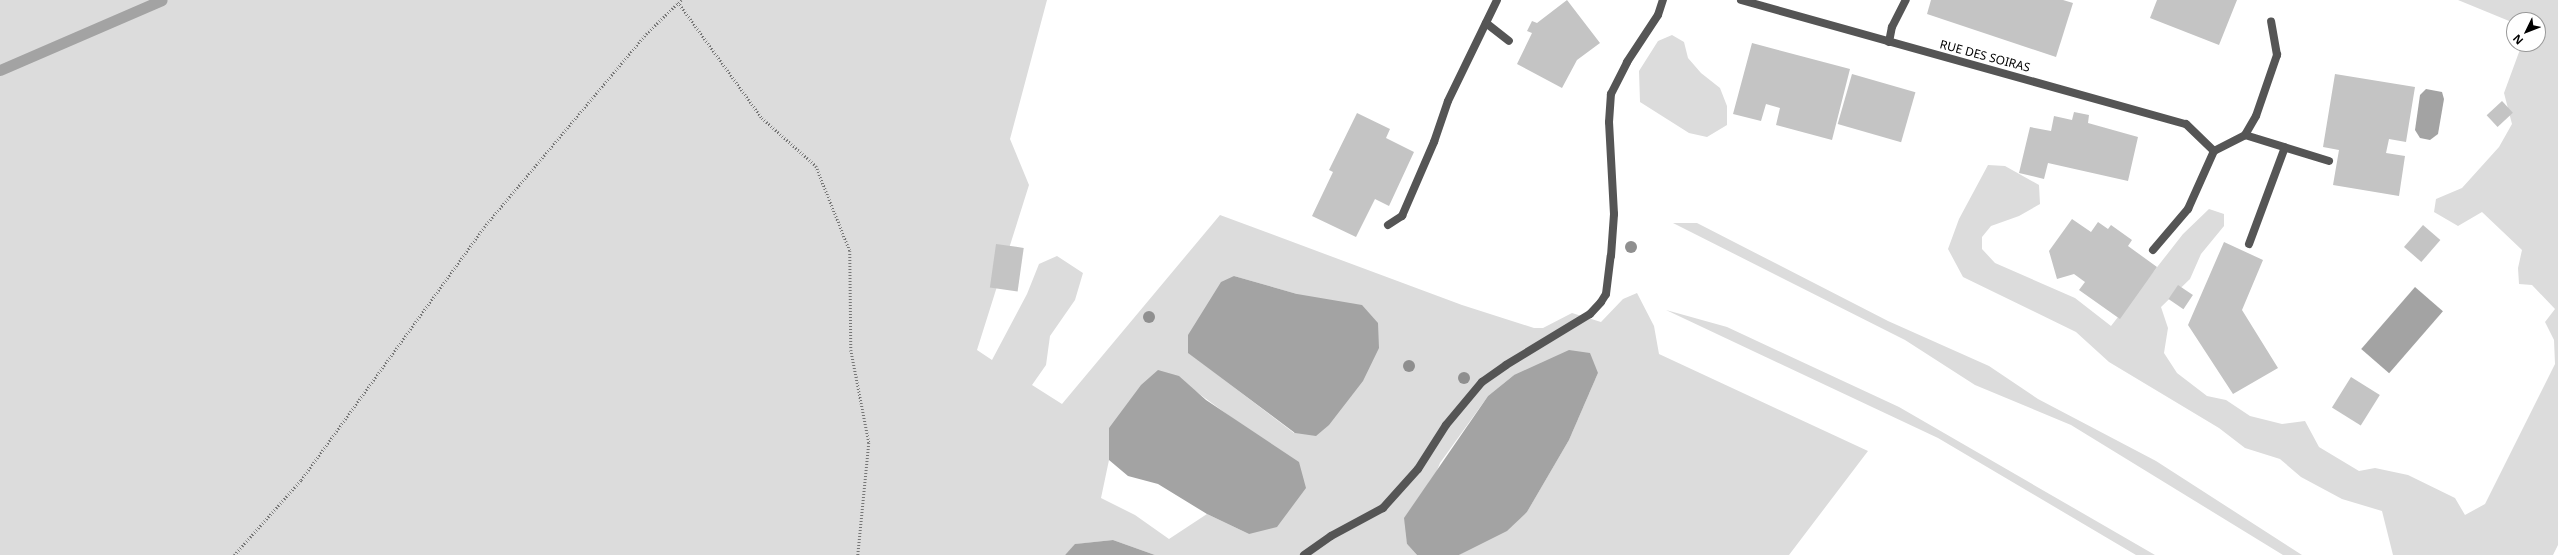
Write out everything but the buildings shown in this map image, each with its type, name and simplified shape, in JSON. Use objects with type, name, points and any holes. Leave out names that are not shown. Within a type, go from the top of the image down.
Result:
[{"type":"street","points":[[1388,225],[1402,216],[1434,142],[1448,101],[1498,0]]},
{"type":"street","points":[[1304,555],[1331,536],[1383,508],[1418,469],[1446,425],[1482,382],[1506,365],[1590,314],[1601,302],[1606,294],[1614,214],[1609,122],[1612,94],[1627,62],[1658,15],[1663,0]]},
{"type":"street","name":"RUE DES SOIRAS","points":[[1741,0],[2186,124],[2214,151]]},
{"type":"street","points":[[1889,42],[1892,27],[1906,0]]},
{"type":"street","points":[[2153,250],[2188,209],[2214,151],[2245,135],[2256,116],[2277,55],[2271,22]]},
{"type":"street","points":[[1486,23],[1509,42]]},
{"type":"street","points":[[2245,135],[2329,161]]},
{"type":"street","points":[[2248,244],[2285,147]]},
{"type":"path","points":[[234,555],[301,480],[484,227],[646,34],[679,1],[762,118],[816,166],[850,251],[851,350],[869,442],[858,555]]},
{"type":"shaded area","points":[[0,0],[1047,0],[1010,139],[1029,185],[977,350],[992,360],[1027,294],[1039,264],[1057,256],[1083,273],[1075,300],[1050,336],[1046,365],[1032,385],[1062,404],[1220,215],[1462,305],[1534,328],[1543,328],[1572,313],[1601,322],[1623,299],[1637,293],[1654,326],[1659,354],[1868,451],[1789,555],[1459,555],[1527,512],[1569,440],[1598,373],[1514,375],[1488,396],[1440,463],[1407,544],[1417,555],[1155,555],[1113,540],[1076,544],[1065,555],[0,555]],"holes":[[[1234,276],[1297,294],[1294,433],[1189,353]],[[1194,390],[1258,437],[1249,534],[1207,514],[1169,539],[1135,515],[1101,498],[1109,460],[1109,428]]]},
{"type":"shaded area","points":[[2458,0],[2558,0],[2558,545],[2553,555],[2393,555],[2382,511],[2342,499],[2301,477],[2280,459],[2245,448],[2219,428],[2109,362],[2076,332],[1963,277],[1948,249],[1959,219],[1988,165],[2005,166],[2039,185],[2040,204],[2019,216],[1991,226],[1982,237],[1982,249],[1995,263],[2075,298],[2111,326],[2183,234],[2209,209],[2224,214],[2224,226],[2201,254],[2190,279],[2161,307],[2168,328],[2164,353],[2177,373],[2207,396],[2226,400],[2250,416],[2282,424],[2305,421],[2319,447],[2359,471],[2375,468],[2408,475],[2455,498],[2465,515],[2485,504],[2555,364],[2554,340],[2545,322],[2555,309],[2532,285],[2519,284],[2518,268],[2522,250],[2482,212],[2458,226],[2434,212],[2436,199],[2462,188],[2499,147],[2512,124],[2504,93],[2519,52],[2546,52],[2546,12],[2506,12],[2506,20]]},
{"type":"shaded area","points":[[1672,35],[1684,42],[1688,58],[1701,73],[1720,88],[1727,106],[1727,125],[1707,137],[1689,133],[1640,102],[1639,71],[1658,41]]},
{"type":"shaded area","points":[[2426,89],[2442,92],[2444,99],[2438,134],[2430,140],[2420,138],[2415,130],[2420,95]]},
{"type":"shaded area","points":[[1673,223],[1697,223],[1888,321],[1989,366],[2038,399],[2156,461],[2302,555],[2283,555],[2071,425],[1975,385],[1905,340]]},
{"type":"shaded area","points":[[1234,276],[1297,294],[1362,305],[1378,323],[1379,348],[1363,381],[1329,425],[1316,436],[1295,433],[1188,353],[1188,335],[1221,282]]},
{"type":"shaded area","points":[[2415,287],[2443,311],[2389,373],[2361,349]]},
{"type":"shaded area","points":[[1666,310],[1727,327],[1899,407],[2155,555],[2136,555],[1938,438]]},
{"type":"shaded area","points":[[1569,350],[1590,353],[1598,373],[1569,440],[1527,512],[1507,531],[1459,555],[1417,555],[1407,544],[1404,518],[1488,396],[1514,375]]},
{"type":"shaded area","points":[[1158,370],[1179,376],[1206,400],[1299,462],[1306,488],[1277,527],[1249,534],[1207,514],[1158,484],[1128,476],[1109,460],[1109,428],[1141,385]]},
{"type":"shaded area","points":[[1113,540],[1155,555],[1065,555],[1075,544]]},
{"type":"waterway","points":[[0,70],[162,0]]}]
